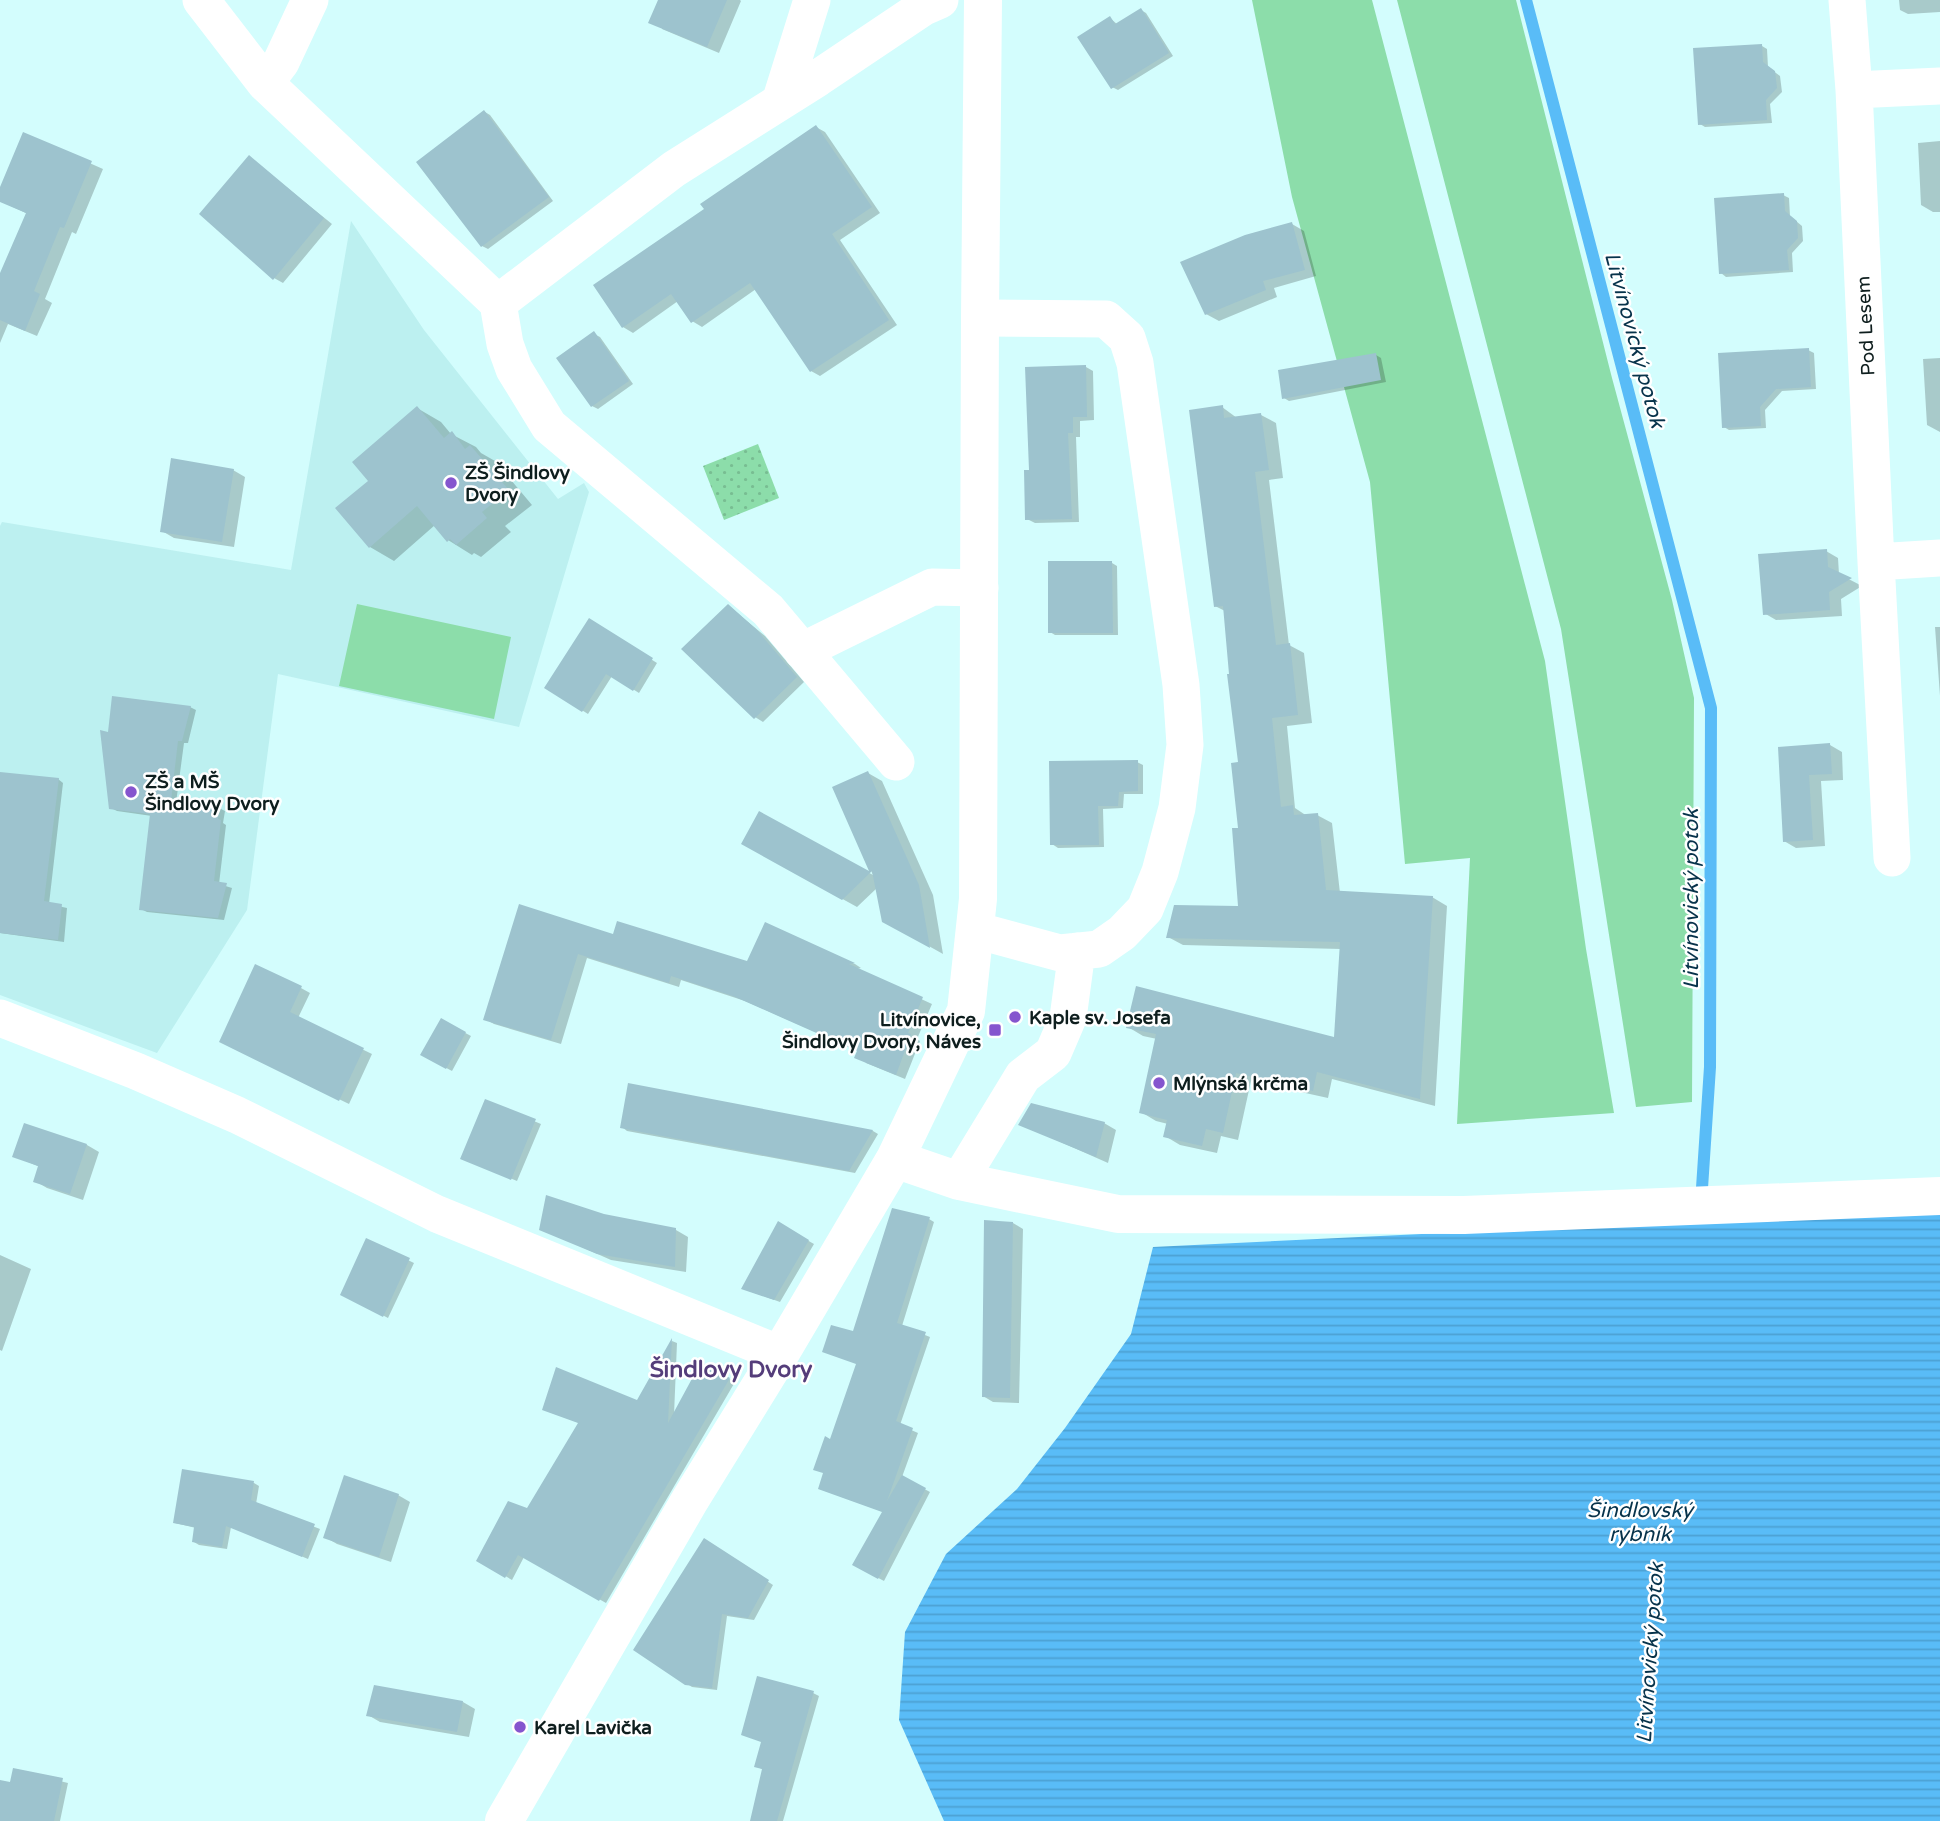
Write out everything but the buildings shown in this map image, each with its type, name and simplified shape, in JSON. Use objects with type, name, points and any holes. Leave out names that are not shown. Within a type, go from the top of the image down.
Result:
[{"type":"street","points":[[201,0],[265,83],[498,303],[505,344],[514,369],[549,426],[768,610],[896,762]]},
{"type":"street","points":[[265,83],[281,62],[310,0]]},
{"type":"street","points":[[781,99],[812,0]]},
{"type":"street","points":[[498,303],[674,169],[924,7],[940,0]]},
{"type":"street","points":[[504,1821],[690,1500],[895,1159],[966,1011],[979,875],[983,0]]},
{"type":"street","name":"Pod Lesem","points":[[1847,0],[1854,90],[1892,858]]},
{"type":"street","points":[[1854,90],[1940,86]]},
{"type":"street","points":[[975,930],[1060,953],[1099,949],[1122,933],[1145,909],[1160,872],[1177,808],[1185,745],[1181,685],[1135,363],[1127,338],[1106,319],[980,318]]},
{"type":"street","points":[[1876,562],[1940,558]]},
{"type":"street","points":[[802,651],[932,587],[980,587]]},
{"type":"street","points":[[960,1181],[1023,1076],[1053,1053],[1068,1018],[1077,951]]},
{"type":"street","points":[[0,1018],[136,1071],[237,1115],[437,1214],[780,1354]]},
{"type":"street","points":[[895,1159],[960,1181],[1118,1214],[1464,1215],[1940,1196]]},
{"type":"shaded area","points":[[351,221],[424,330],[558,499],[584,483],[589,492],[519,727],[278,674],[247,910],[157,1053],[0,995],[0,526],[2,522],[291,570]]},
{"type":"green space","points":[[1252,0],[1372,0],[1545,661],[1586,949],[1614,1113],[1457,1124],[1470,858],[1405,864],[1370,482],[1292,197]]},
{"type":"green space","points":[[1397,0],[1516,0],[1612,378],[1672,600],[1694,698],[1692,1102],[1636,1107],[1561,629]]},
{"type":"green space","points":[[758,444],[779,498],[724,520],[703,466]]},
{"type":"green space","points":[[357,604],[511,637],[494,719],[339,686]]},
{"type":"water","name":"Šindlovský rybník","points":[[1940,1209],[1940,1821],[944,1821],[899,1720],[905,1632],[946,1554],[1017,1489],[1065,1428],[1131,1334],[1153,1247]]},
{"type":"waterway","name":"Litvínovický potok","points":[[1526,0],[1711,708],[1710,1067],[1701,1203]]},
{"type":"place","name":"ZŠ Šindlovy Dvory","points":[[451,483]]},
{"type":"place","name":"ZŠ a MŠ Šindlovy Dvory","points":[[131,792]]},
{"type":"place","name":"Kaple sv. Josefa","points":[[1015,1017]]},
{"type":"place","name":"Litvínovice, Šindlovy Dvory, Náves","points":[[995,1030]]},
{"type":"place","name":"Mlýnská krčma","points":[[1159,1083]]},
{"type":"place","name":"Karel Lavička","points":[[520,1727]]},
{"type":"district","name":"Šindlovy Dvory","points":[[731,1369]]}]
